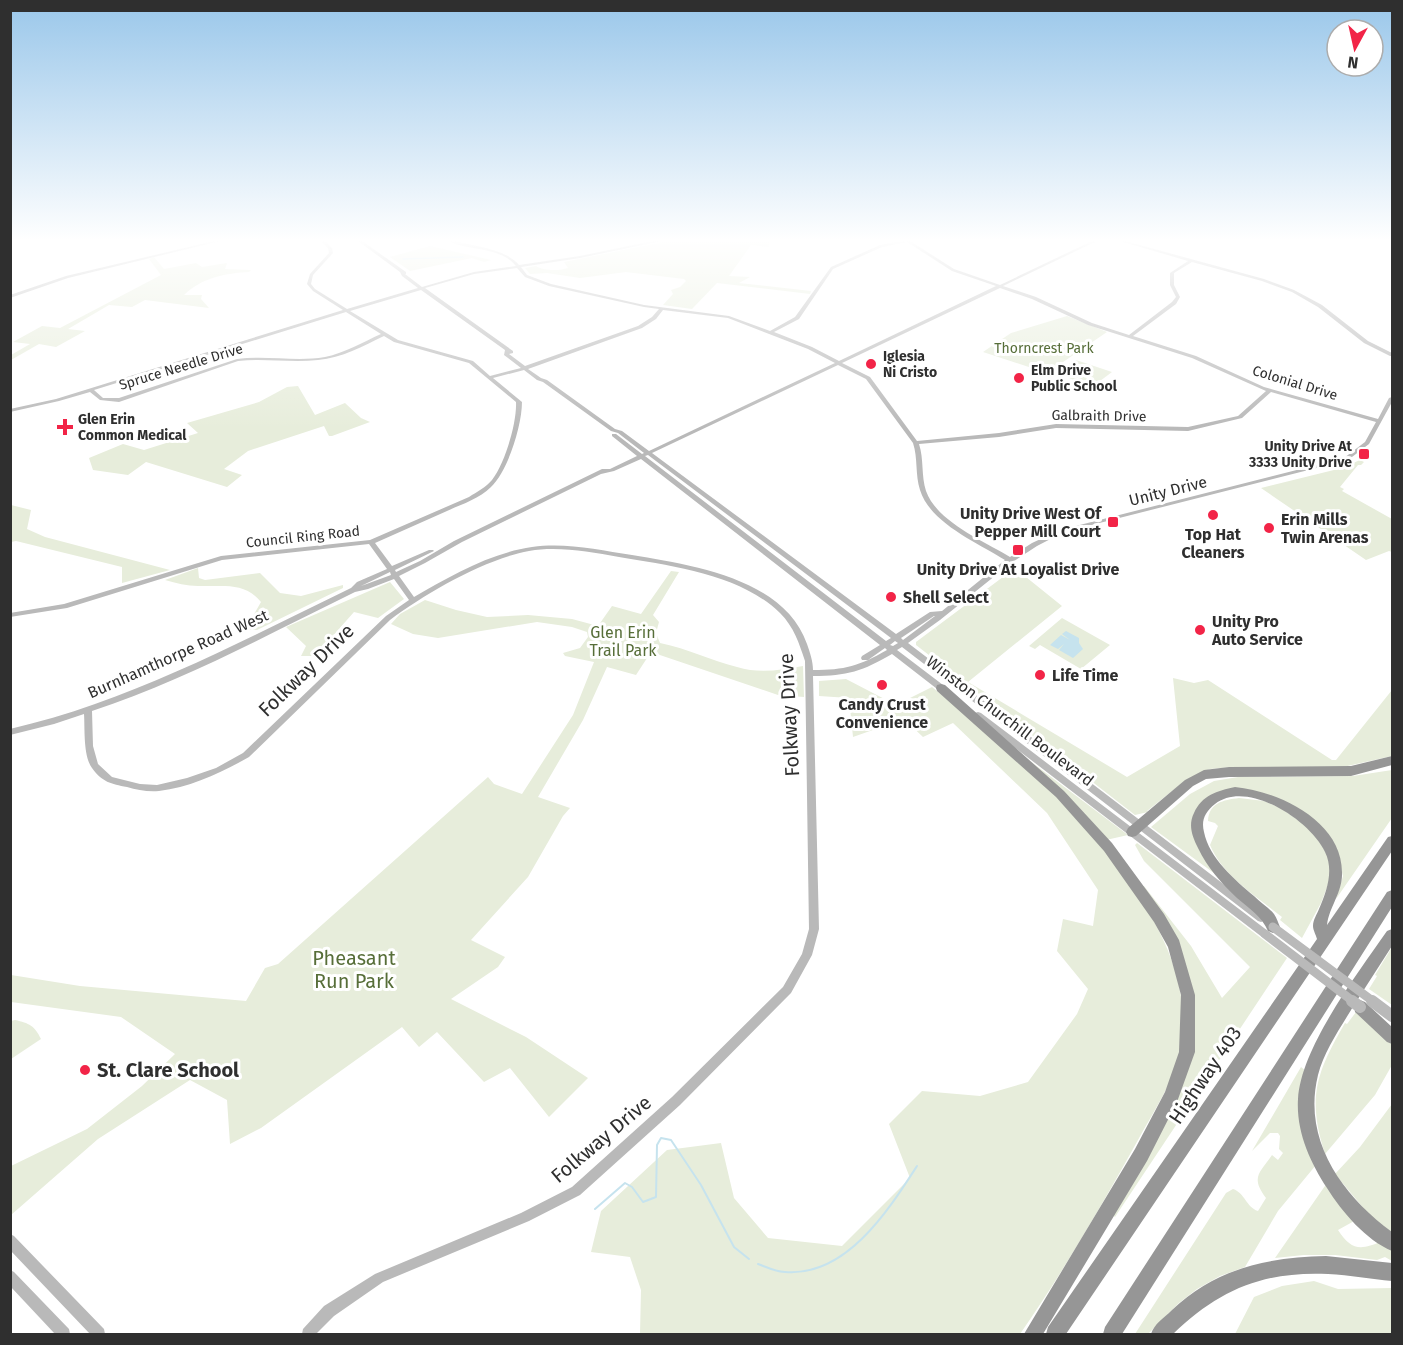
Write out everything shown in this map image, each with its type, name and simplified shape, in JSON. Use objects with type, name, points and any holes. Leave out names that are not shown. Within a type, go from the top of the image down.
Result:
[{"type":"highway","points":[[942,688],[1060,794],[1108,847],[1159,918],[1174,945],[1188,995],[1187,1052],[1171,1096],[1141,1155],[1033,1335]]},
{"type":"highway","points":[[1136,829],[1189,783],[1204,775],[1229,772],[1351,771],[1392,761]]},
{"type":"highway","points":[[1269,931],[1269,918],[1219,870],[1201,842],[1197,827],[1198,815],[1207,802],[1213,798],[1233,792],[1253,794],[1288,808],[1314,826],[1329,845],[1337,864],[1336,880],[1319,924],[1324,939]]},
{"type":"highway","name":"Highway 403","points":[[1055,1335],[1392,841]]},
{"type":"highway","points":[[1112,1335],[1392,896]]},
{"type":"highway","points":[[1392,935],[1324,1044],[1311,1074],[1305,1108],[1315,1150],[1333,1186],[1358,1215],[1392,1242]]},
{"type":"highway","points":[[1360,1007],[1392,1035]]},
{"type":"highway","points":[[1160,1335],[1198,1300],[1246,1275],[1284,1266],[1325,1263],[1392,1272]]},
{"type":"street","name":"Council Ring Road","points":[[10,615],[65,606],[221,558],[371,542],[480,494],[496,478],[511,440],[520,408],[514,396],[471,362],[405,344],[384,334],[338,304]]},
{"type":"street","points":[[10,409],[28,407],[91,390],[368,304]]},
{"type":"street","name":"Winston Churchill Boulevard","points":[[443,304],[507,351],[506,354],[613,430],[614,434],[900,641],[1136,829],[1269,931],[1360,1007]]},
{"type":"street","points":[[641,304],[729,317],[771,332],[839,362],[868,378],[916,443],[920,454],[923,491],[932,507],[948,521],[1011,561]]},
{"type":"street","points":[[771,332],[797,318],[807,304]]},
{"type":"street","name":"Burnhamthorpe Road West","points":[[10,732],[88,710],[148,686],[353,590],[364,588],[393,572],[442,552],[460,540],[602,472],[963,304]]},
{"type":"street","name":"Colonial Drive","points":[[1046,304],[1090,324],[1194,357],[1270,390],[1378,421]]},
{"type":"street","points":[[1130,336],[1173,304]]},
{"type":"street","points":[[1316,304],[1366,342],[1392,355]]},
{"type":"street","points":[[491,377],[640,327],[654,318],[662,308]]},
{"type":"street","name":"Spruce Needle Drive","points":[[91,390],[102,399],[119,400],[237,360],[258,357],[327,358],[384,334]]},
{"type":"street","name":"Galbraith Drive","points":[[916,443],[999,435],[1056,426],[1169,430],[1194,428],[1240,417],[1270,390]]},
{"type":"street","name":"Unity Drive","points":[[810,673],[832,673],[858,668],[939,618],[941,613],[1038,541],[1062,531],[1337,463],[1353,455],[1367,443],[1392,398]]},
{"type":"street","name":"Burnhamthorpe Road West","points":[[602,472],[612,470],[643,453]]},
{"type":"street","name":"Winston Churchill Boulevard","points":[[643,453],[667,475],[942,688],[1136,829]]},
{"type":"street","points":[[612,470],[634,462],[643,462],[663,475],[667,475]]},
{"type":"street","points":[[371,542],[412,600]]},
{"type":"street","name":"Folkway Drive","points":[[88,710],[89,746],[94,765],[109,780],[140,787],[157,788],[204,776],[246,755],[388,618],[412,600],[495,560],[528,549],[562,547],[642,559],[723,577],[738,582],[767,598],[786,615],[803,638],[810,661],[814,929],[807,955],[787,990],[676,1101],[576,1191],[534,1212],[379,1278],[329,1311],[308,1335]]},
{"type":"street","name":"Winston Churchill Boulevard","points":[[1269,931],[1392,1016]]},
{"type":"street","points":[[10,1240],[99,1335]]},
{"type":"street","points":[[10,1276],[64,1335]]},
{"type":"green space","points":[[106,304],[138,304],[132,307],[109,305],[68,329],[85,331],[56,347],[39,344],[11,360],[11,355],[30,344],[13,342],[42,326],[60,328]]},
{"type":"green space","points":[[175,304],[205,304],[209,308]]},
{"type":"green space","points":[[664,304],[697,304],[692,309]]},
{"type":"green space","name":"Thorncrest Park","points":[[1067,316],[1107,332],[1047,373],[983,352],[1011,333]]},
{"type":"green space","points":[[1076,360],[1112,372],[1092,387],[1069,378],[1076,373],[1062,368]]},
{"type":"green space","points":[[298,386],[315,415],[345,403],[361,418],[370,422],[332,436],[329,436],[324,426],[248,451],[224,469],[242,475],[227,487],[146,462],[128,475],[93,470],[89,458],[123,444],[144,450],[198,433],[187,423],[259,402],[287,387]]},
{"type":"green space","points":[[1360,460],[1364,462],[1358,465],[1340,487],[1344,489],[1342,491],[1392,519],[1392,552],[1389,551],[1366,560],[1261,488],[1342,468]]},
{"type":"green space","points":[[11,505],[31,510],[27,529],[45,537],[170,570],[122,583],[122,567],[16,541],[11,542]]},
{"type":"green space","points":[[198,568],[199,578],[205,580],[260,573],[280,593],[301,596],[343,585],[343,588],[257,630],[245,630],[261,602],[254,595],[232,586],[190,585],[165,580]]},
{"type":"green space","points":[[671,571],[679,572],[653,615],[659,622],[656,633],[660,643],[745,669],[770,671],[803,666],[804,697],[778,695],[651,652],[636,675],[607,667],[583,720],[538,797],[570,808],[563,816],[528,877],[471,940],[505,957],[498,967],[451,999],[526,1037],[588,1078],[549,1117],[510,1068],[484,1082],[437,1032],[419,1047],[402,1027],[261,1128],[230,1144],[227,1100],[190,1080],[98,1139],[11,1215],[11,1166],[87,1129],[142,1086],[175,1054],[121,1017],[11,1002],[11,975],[80,986],[246,1001],[265,968],[278,964],[488,777],[494,784],[522,794],[573,715],[594,662],[565,656],[563,653],[580,648],[588,637],[587,632],[572,627],[537,622],[438,638],[413,634],[391,624],[400,614],[425,600],[487,617],[528,615],[572,619],[598,626],[612,606],[641,614]]},
{"type":"green space","points":[[1011,571],[1021,573],[1062,606],[968,682],[1127,777],[1180,746],[1173,678],[1194,683],[1208,680],[1332,760],[1336,760],[1392,690],[1392,756],[1343,767],[1210,769],[1186,780],[1148,812],[1135,815],[916,645],[916,642]]},
{"type":"green space","points":[[390,582],[404,599],[378,618],[354,612],[315,656],[301,656],[306,646],[286,627]]},
{"type":"green space","points":[[1062,618],[1110,645],[1081,669],[1040,645],[1035,649],[1029,646]]},
{"type":"green space","points":[[846,679],[896,705],[932,687],[1013,755],[1099,842],[1135,890],[1164,940],[1180,991],[1182,1041],[1175,1067],[1158,1105],[1096,1214],[1020,1334],[640,1334],[641,1290],[630,1257],[591,1252],[601,1211],[667,1150],[721,1143],[734,1198],[768,1238],[842,1246],[910,1178],[889,1124],[922,1091],[980,1096],[1028,1082],[1077,1014],[1088,989],[1057,951],[1063,919],[1093,926],[1098,890],[1047,813],[953,723],[923,737],[904,719],[853,737],[849,698],[819,696],[819,681]]},
{"type":"green space","points":[[1030,761],[1128,835],[1106,840]]},
{"type":"green space","points":[[1392,770],[1392,818],[1336,899],[1343,876],[1337,852],[1301,811],[1233,790],[1194,815],[1222,879],[1151,827],[1190,794],[1214,781],[1238,777],[1353,776]]},
{"type":"green space","points":[[1239,798],[1264,801],[1279,807],[1314,831],[1331,862],[1329,882],[1321,903],[1302,938],[1280,920],[1282,917],[1232,876],[1210,845],[1218,826],[1208,821],[1211,810],[1222,801]]},
{"type":"green space","points":[[1137,843],[1287,958],[1115,1217],[1112,1214],[1164,1122],[1193,1004],[1142,886],[1191,946],[1222,998],[1250,967],[1144,861],[1135,845]]},
{"type":"green space","points":[[1392,947],[1392,1005],[1369,989]]},
{"type":"green space","points":[[1356,1012],[1392,1044],[1392,1065],[1375,1095],[1325,1154],[1316,1117],[1317,1086],[1335,1041],[1345,1023],[1347,1024]]},
{"type":"green space","points":[[15,1020],[31,1026],[41,1039],[11,1059],[11,1021]]},
{"type":"green space","points":[[1301,1067],[1306,1071],[1316,1165],[1278,1211],[1245,1267],[1220,1276],[1197,1289],[1179,1303],[1148,1334],[1135,1334],[1226,1193],[1233,1189],[1237,1191],[1258,1211],[1266,1198],[1258,1185],[1258,1175],[1272,1155],[1278,1160],[1283,1153],[1279,1149],[1280,1136],[1278,1133],[1270,1133],[1252,1151]]},
{"type":"green space","points":[[1392,1104],[1392,1233],[1370,1216],[1335,1174],[1360,1147]]},
{"type":"green space","points":[[1327,1183],[1356,1220],[1338,1230],[1347,1242],[1362,1247],[1382,1241],[1392,1248],[1392,1261],[1385,1257],[1377,1260],[1335,1255],[1275,1258]]},
{"type":"green space","points":[[1314,1281],[1338,1289],[1392,1288],[1392,1334],[1235,1334],[1254,1297],[1282,1286]]},
{"type":"water","points":[[1066,631],[1079,638],[1083,649],[1073,658],[1059,650],[1064,644],[1058,649],[1050,645],[1061,635],[1070,640],[1062,634]]},
{"type":"waterway","points":[[595,1209],[625,1183],[632,1187],[643,1202],[656,1197],[657,1145],[661,1138],[671,1140],[701,1185],[734,1247],[749,1259]]},
{"type":"waterway","points":[[758,1264],[782,1272],[807,1271],[827,1264],[846,1253],[879,1221],[917,1166]]},
{"type":"place","name":"Iglesia Ni Cristo","points":[[871,364]]},
{"type":"place","name":"Elm Drive Public School","points":[[1019,378]]},
{"type":"place","name":"Glen Erin Common Medical","points":[[65,427]]},
{"type":"place","name":"Unity Drive At 3333 Unity Drive","points":[[1364,454]]},
{"type":"place","name":"Top Hat Cleaners","points":[[1213,515]]},
{"type":"place","name":"Unity Drive West Of Pepper Mill Court","points":[[1113,522]]},
{"type":"place","name":"Erin Mills Twin Arenas","points":[[1269,528]]},
{"type":"place","name":"Unity Drive At Loyalist Drive","points":[[1018,550]]},
{"type":"place","name":"Shell Select","points":[[891,597]]},
{"type":"place","name":"Unity Pro Auto Service","points":[[1200,630]]},
{"type":"place","name":"Life Time","points":[[1040,675]]},
{"type":"place","name":"Candy Crust Convenience","points":[[882,685]]},
{"type":"place","name":"St. Clare School","points":[[85,1070]]},
{"type":"park label","name":"Glen Erin Trail Park","points":[[623,641]]},
{"type":"park label","name":"Pheasant Run Park","points":[[354,970]]}]
